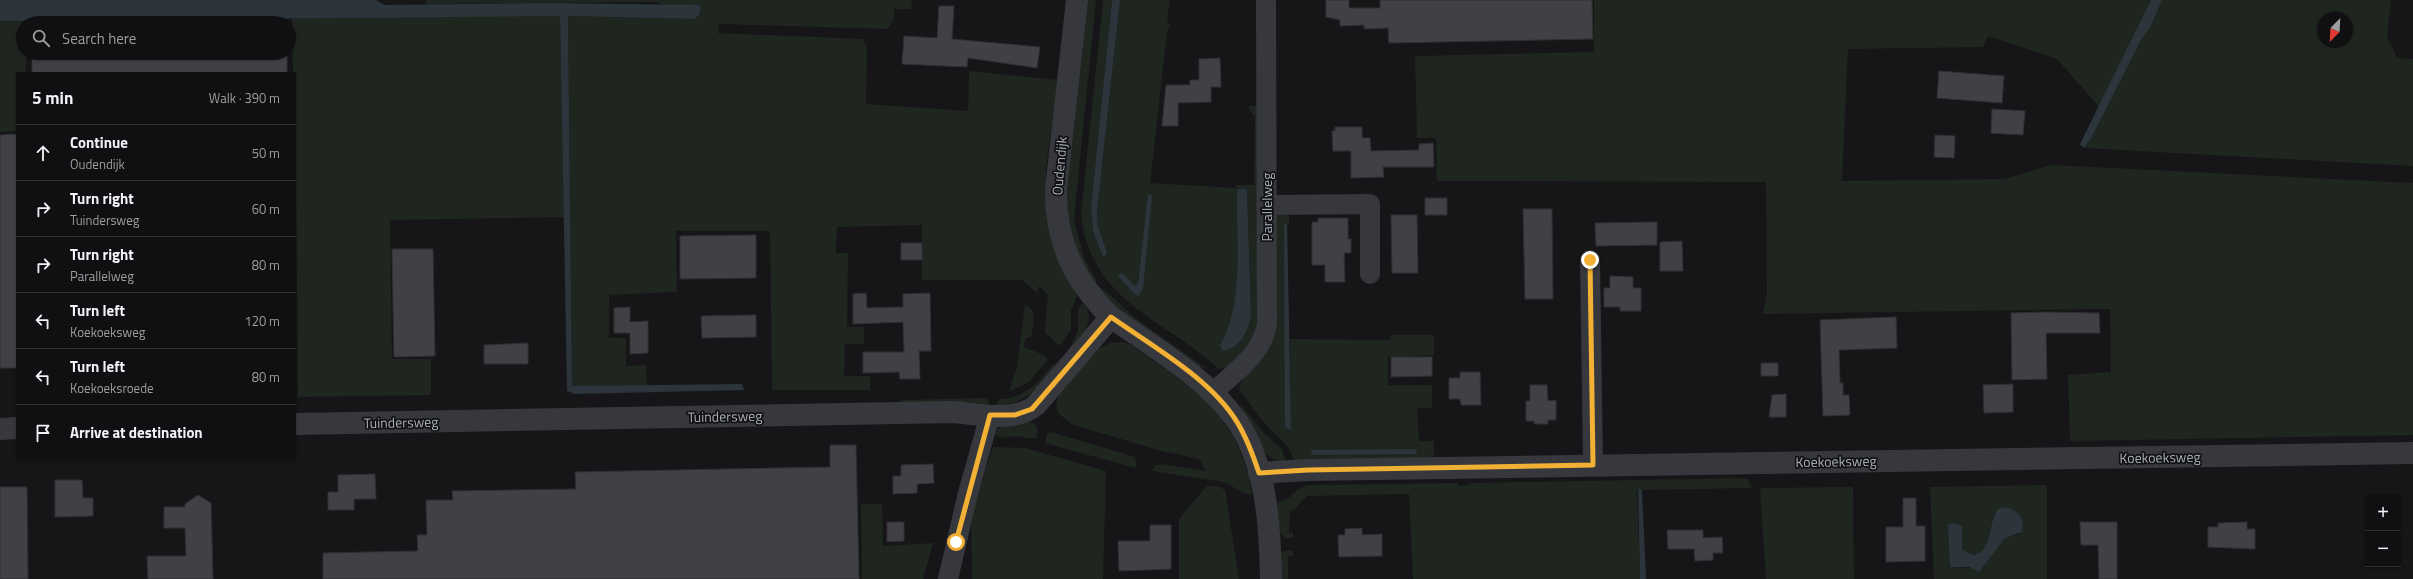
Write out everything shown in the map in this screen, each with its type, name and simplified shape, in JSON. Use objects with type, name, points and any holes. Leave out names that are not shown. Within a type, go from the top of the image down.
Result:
[{"type":"street","name":"Oudendijk","points":[[1077,0],[1056,189],[1057,216],[1062,243],[1076,276],[1087,292],[1111,317]]},
{"type":"street","name":"Parallelweg","points":[[1212,393],[1256,352],[1265,336],[1266,0]]},
{"type":"street","points":[[1266,205],[1370,204],[1370,274]]},
{"type":"street","points":[[1590,260],[1593,465]]},
{"type":"street","points":[[1111,317],[1212,393],[1237,421],[1250,448],[1259,473],[1267,521],[1271,579]]},
{"type":"street","name":"Tuindersweg","points":[[296,424],[953,412],[990,415],[1015,415],[1032,409],[1111,317]]},
{"type":"street","points":[[948,579],[968,493],[990,415]]},
{"type":"street","points":[[0,429],[16,428]]},
{"type":"street","name":"Koekoeksweg","points":[[1259,473],[1316,469],[2413,453]]},
{"type":"shaded area","points":[[0,0],[376,0],[385,5],[544,3],[700,5],[700,14],[694,19],[568,16],[572,386],[742,384],[744,390],[574,394],[567,391],[560,16],[296,18],[296,16],[16,16],[16,21],[0,21]]},
{"type":"shaded area","points":[[426,0],[912,0],[911,9],[894,9],[894,20],[887,29],[719,24],[718,33],[863,39],[867,49],[866,104],[968,111],[969,71],[1058,80],[1047,164],[1046,206],[1048,226],[1055,253],[1077,296],[1071,310],[1071,330],[1059,346],[1045,332],[1048,295],[1039,286],[1037,293],[1022,280],[922,280],[922,225],[837,227],[836,253],[848,253],[847,327],[864,327],[864,344],[845,344],[844,376],[870,376],[870,390],[772,390],[770,231],[676,231],[677,292],[609,295],[609,338],[626,338],[626,366],[646,365],[647,387],[572,387],[568,16],[694,19],[657,2],[426,4]]},
{"type":"shaded area","points":[[1085,0],[1096,0],[1074,219],[1084,258],[1096,279],[1096,283],[1084,269],[1070,233],[1066,198]]},
{"type":"shaded area","points":[[1103,0],[1112,0],[1091,207],[1093,231],[1102,255],[1107,252],[1098,227],[1097,212],[1120,0],[1170,0],[1167,21],[1170,24],[1167,33],[1150,183],[1236,188],[1236,185],[1254,185],[1255,116],[1249,110],[1249,106],[1257,106],[1263,306],[1252,346],[1227,367],[1219,369],[1197,351],[1133,306],[1114,289],[1099,269],[1088,245],[1081,215]],"holes":[[[1240,188],[1245,188],[1247,190],[1251,316],[1249,325],[1226,335],[1231,320],[1236,285],[1237,193]],[[1149,195],[1138,296],[1135,295],[1117,275],[1122,273],[1134,285],[1138,284]]]},
{"type":"shaded area","points":[[1112,0],[1120,0],[1097,212],[1098,227],[1107,252],[1105,256],[1102,255],[1093,231],[1091,207]]},
{"type":"shaded area","points":[[1594,0],[2151,0],[2099,107],[2057,59],[1988,36],[1983,47],[1848,49],[1842,181],[2003,179],[2052,165],[2413,183],[2413,435],[2070,441],[2068,375],[2111,372],[2110,309],[1763,314],[1767,293],[1766,182],[1437,181],[1436,138],[1417,138],[1415,56],[1594,52]]},
{"type":"shaded area","points":[[2151,0],[2162,0],[2150,28],[2141,40],[2091,138],[2084,148],[2080,145],[2082,140]]},
{"type":"shaded area","points":[[2162,0],[2391,0],[2387,36],[2397,58],[2413,59],[2413,166],[2084,148],[2141,40],[2150,28]]},
{"type":"shaded area","points":[[560,15],[564,217],[390,220],[392,359],[431,359],[431,395],[298,397],[296,72],[293,72],[293,60],[296,60],[296,18]]},
{"type":"shaded area","points":[[16,20],[16,60],[26,60],[26,72],[16,72],[16,131],[0,132],[0,21]]},
{"type":"shaded area","points":[[1245,188],[1247,190],[1251,316],[1246,333],[1239,342],[1225,351],[1222,350],[1220,345],[1228,329],[1233,312],[1236,292],[1238,251],[1237,193],[1238,189]]},
{"type":"shaded area","points":[[1148,195],[1152,195],[1143,289],[1138,296],[1135,295],[1117,275],[1122,273],[1134,285],[1138,284]]},
{"type":"shaded area","points":[[1289,213],[1289,225],[1287,223],[1291,429],[1290,339],[1390,340],[1391,335],[1434,335],[1434,355],[1388,357],[1388,385],[1432,385],[1432,408],[1417,408],[1419,441],[1434,441],[1434,460],[1294,463],[1288,447],[1264,423],[1239,390],[1242,381],[1252,367],[1274,214]]},
{"type":"shaded area","points":[[1287,223],[1290,430],[1285,427],[1284,224]]},
{"type":"shaded area","points":[[1100,289],[1105,290],[1135,318],[1207,369],[1200,367],[1121,312]]},
{"type":"shaded area","points":[[1082,303],[1087,309],[1089,321],[1083,333],[1070,348],[1078,331],[1078,309]]},
{"type":"shaded area","points":[[1025,304],[1034,312],[1032,336],[1025,339],[1024,347],[1044,355],[1048,360],[1029,382],[1009,392],[1017,367]]},
{"type":"shaded area","points":[[1123,342],[1131,345],[1166,369],[1213,408],[1236,442],[1249,478],[1251,495],[1244,493],[1224,482],[1152,471],[1154,466],[1161,464],[1206,471],[1199,459],[1158,450],[1071,424],[1058,413],[1056,405],[1059,395],[1096,350],[1110,343]]},
{"type":"shaded area","points":[[1053,364],[1057,366],[1030,394],[1015,402],[995,406],[999,399],[1016,396],[1030,388]]},
{"type":"shaded area","points":[[985,398],[989,401],[988,406],[900,403],[901,400]]},
{"type":"shaded area","points":[[1240,403],[1262,431],[1282,449],[1286,463],[1277,461],[1264,451],[1254,435]]},
{"type":"shaded area","points":[[1025,421],[1036,424],[1038,432],[1036,439],[1015,436],[1002,438],[996,435],[997,431],[1003,425]]},
{"type":"shaded area","points":[[1051,432],[1135,457],[1137,466],[1135,468],[1045,443],[1047,434]]},
{"type":"shaded area","points":[[993,447],[1025,448],[1106,471],[1103,579],[972,579],[971,515]]},
{"type":"shaded area","points":[[1312,450],[1417,450],[1416,454],[1311,455]]},
{"type":"shaded area","points":[[1747,478],[1752,488],[1637,490],[1640,579],[1413,579],[1409,494],[1307,496],[1293,511],[1290,511],[1289,533],[1293,533],[1293,538],[1285,538],[1280,533],[1277,503],[1287,499],[1301,488],[1311,485],[1457,483],[1459,486],[1469,485],[1470,483]]},
{"type":"shaded area","points":[[2047,485],[2047,579],[1934,579],[1930,487]],"holes":[[[2005,508],[2011,509],[2020,516],[2021,529],[2019,534],[2004,539],[1972,568],[1951,567],[1948,525],[1962,526],[1962,550],[1974,555],[1980,552],[1987,543],[1994,514]]]},
{"type":"shaded area","points":[[1207,486],[1217,486],[1225,490],[1239,579],[1179,579],[1179,519]]},
{"type":"shaded area","points":[[1853,487],[1854,579],[1766,579],[1760,488]]},
{"type":"shaded area","points":[[1638,489],[1642,490],[1646,579],[1640,579]]},
{"type":"shaded area","points":[[861,504],[882,504],[883,546],[933,543],[923,579],[862,579]]},
{"type":"shaded area","points":[[2000,508],[2015,511],[2021,517],[2021,532],[2004,539],[1979,572],[1969,567],[1950,567],[1948,525],[1953,523],[1962,526],[1962,550],[1974,555],[1981,551],[1985,546],[1993,519]]},
{"type":"shaded area","points":[[1285,551],[1293,551],[1293,556],[1288,556],[1288,579],[1280,579],[1281,553]]},
{"type":"building","points":[[1326,0],[1349,0],[1349,8],[1380,8],[1380,0],[1592,0],[1593,39],[1389,43],[1388,28],[1364,29],[1364,25],[1340,26],[1340,20],[1326,17]]},
{"type":"building","points":[[939,6],[954,6],[952,39],[1040,47],[1037,68],[968,58],[967,67],[902,64],[904,36],[937,38]]},
{"type":"building","points":[[1220,58],[1221,87],[1211,87],[1211,102],[1178,103],[1178,126],[1162,126],[1166,85],[1190,85],[1190,80],[1199,80],[1199,59]]},
{"type":"building","points":[[32,60],[287,60],[287,72],[32,72]]},
{"type":"building","points":[[1939,71],[2004,76],[2002,103],[1937,98]]},
{"type":"building","points":[[1992,109],[2025,111],[2023,135],[1991,133]]},
{"type":"building","points":[[1335,127],[1362,127],[1362,138],[1370,138],[1371,151],[1419,150],[1419,144],[1433,143],[1434,167],[1383,167],[1384,177],[1351,178],[1351,151],[1333,151],[1332,131],[1335,131]]},
{"type":"building","points":[[16,134],[16,368],[0,368],[0,135]]},
{"type":"building","points":[[1935,135],[1955,136],[1954,158],[1934,157]]},
{"type":"building","points":[[1425,198],[1447,198],[1447,215],[1425,215]]},
{"type":"building","points":[[1523,209],[1552,209],[1553,299],[1525,299]]},
{"type":"building","points":[[1391,215],[1417,215],[1418,273],[1392,273]]},
{"type":"building","points":[[1318,218],[1348,218],[1348,239],[1351,239],[1351,253],[1344,253],[1345,282],[1325,282],[1325,265],[1312,265],[1312,222],[1318,222]]},
{"type":"building","points":[[1657,222],[1657,245],[1596,246],[1595,223]]},
{"type":"building","points":[[756,235],[756,278],[680,279],[680,236]]},
{"type":"building","points":[[1682,241],[1683,271],[1660,271],[1660,242]]},
{"type":"building","points":[[901,243],[922,243],[922,260],[901,260]]},
{"type":"building","points":[[392,249],[433,249],[435,356],[394,357]]},
{"type":"building","points":[[1610,276],[1633,277],[1633,288],[1641,288],[1641,311],[1620,311],[1620,307],[1604,307],[1604,288],[1610,288]]},
{"type":"building","points":[[866,293],[867,308],[903,307],[903,294],[930,293],[931,351],[919,351],[920,379],[900,379],[899,372],[863,373],[863,352],[904,352],[903,322],[853,324],[853,294]]},
{"type":"building","points":[[630,307],[630,322],[648,321],[648,353],[630,354],[630,333],[614,333],[614,308]]},
{"type":"building","points":[[2011,313],[2099,313],[2100,333],[2046,333],[2047,379],[2012,380]]},
{"type":"building","points":[[756,315],[756,337],[702,338],[701,316]]},
{"type":"building","points":[[1896,317],[1897,348],[1839,350],[1840,383],[1843,383],[1843,395],[1849,395],[1850,415],[1823,416],[1820,320]]},
{"type":"building","points":[[528,343],[528,364],[484,364],[484,345]]},
{"type":"building","points":[[1391,357],[1432,357],[1432,376],[1391,377]]},
{"type":"building","points":[[1761,363],[1778,363],[1778,376],[1761,376]]},
{"type":"building","points":[[1460,372],[1480,372],[1481,405],[1461,405],[1460,399],[1449,399],[1449,378],[1460,378]]},
{"type":"building","points":[[2013,384],[2013,412],[1984,413],[1983,385]]},
{"type":"building","points":[[1530,385],[1547,385],[1548,401],[1556,400],[1556,420],[1548,420],[1548,424],[1534,424],[1534,421],[1526,421],[1526,401],[1530,401]]},
{"type":"building","points":[[1786,394],[1786,417],[1769,417],[1772,395]]},
{"type":"building","points":[[830,445],[856,445],[859,579],[323,579],[323,553],[418,551],[417,535],[427,535],[426,500],[453,500],[452,491],[576,489],[575,472],[830,467]]},
{"type":"building","points":[[933,464],[934,483],[917,484],[917,493],[893,494],[893,476],[901,476],[901,465]]},
{"type":"building","points":[[375,474],[376,499],[354,499],[354,510],[328,510],[328,492],[338,492],[338,475]]},
{"type":"building","points":[[55,480],[82,480],[83,498],[93,498],[93,516],[55,517]]},
{"type":"building","points":[[0,487],[27,487],[28,579],[0,579]]},
{"type":"building","points":[[198,495],[211,503],[213,579],[148,579],[147,556],[186,556],[185,528],[164,528],[164,507],[185,507],[185,504]]},
{"type":"building","points":[[1903,498],[1916,498],[1916,526],[1925,526],[1925,561],[1886,562],[1886,527],[1903,527]]},
{"type":"building","points":[[887,522],[904,522],[904,541],[887,542]]},
{"type":"building","points":[[2080,522],[2117,522],[2117,579],[2099,579],[2098,545],[2081,545]]},
{"type":"building","points":[[2247,522],[2247,529],[2255,529],[2255,549],[2208,547],[2208,527],[2218,527],[2218,523]]},
{"type":"building","points":[[1150,525],[1171,525],[1171,569],[1119,571],[1118,541],[1150,541]]},
{"type":"building","points":[[1362,528],[1362,535],[1382,534],[1382,556],[1339,557],[1338,535],[1345,535],[1345,529]]},
{"type":"building","points":[[1667,530],[1703,530],[1703,538],[1722,537],[1723,553],[1713,553],[1713,560],[1695,561],[1694,549],[1668,549]]},
{"type":"route","points":[[956,542],[990,415],[1015,415],[1032,409],[1111,317],[1184,370],[1212,393],[1226,407],[1237,421],[1245,436],[1259,473],[1308,470],[1593,465],[1590,260]]}]
